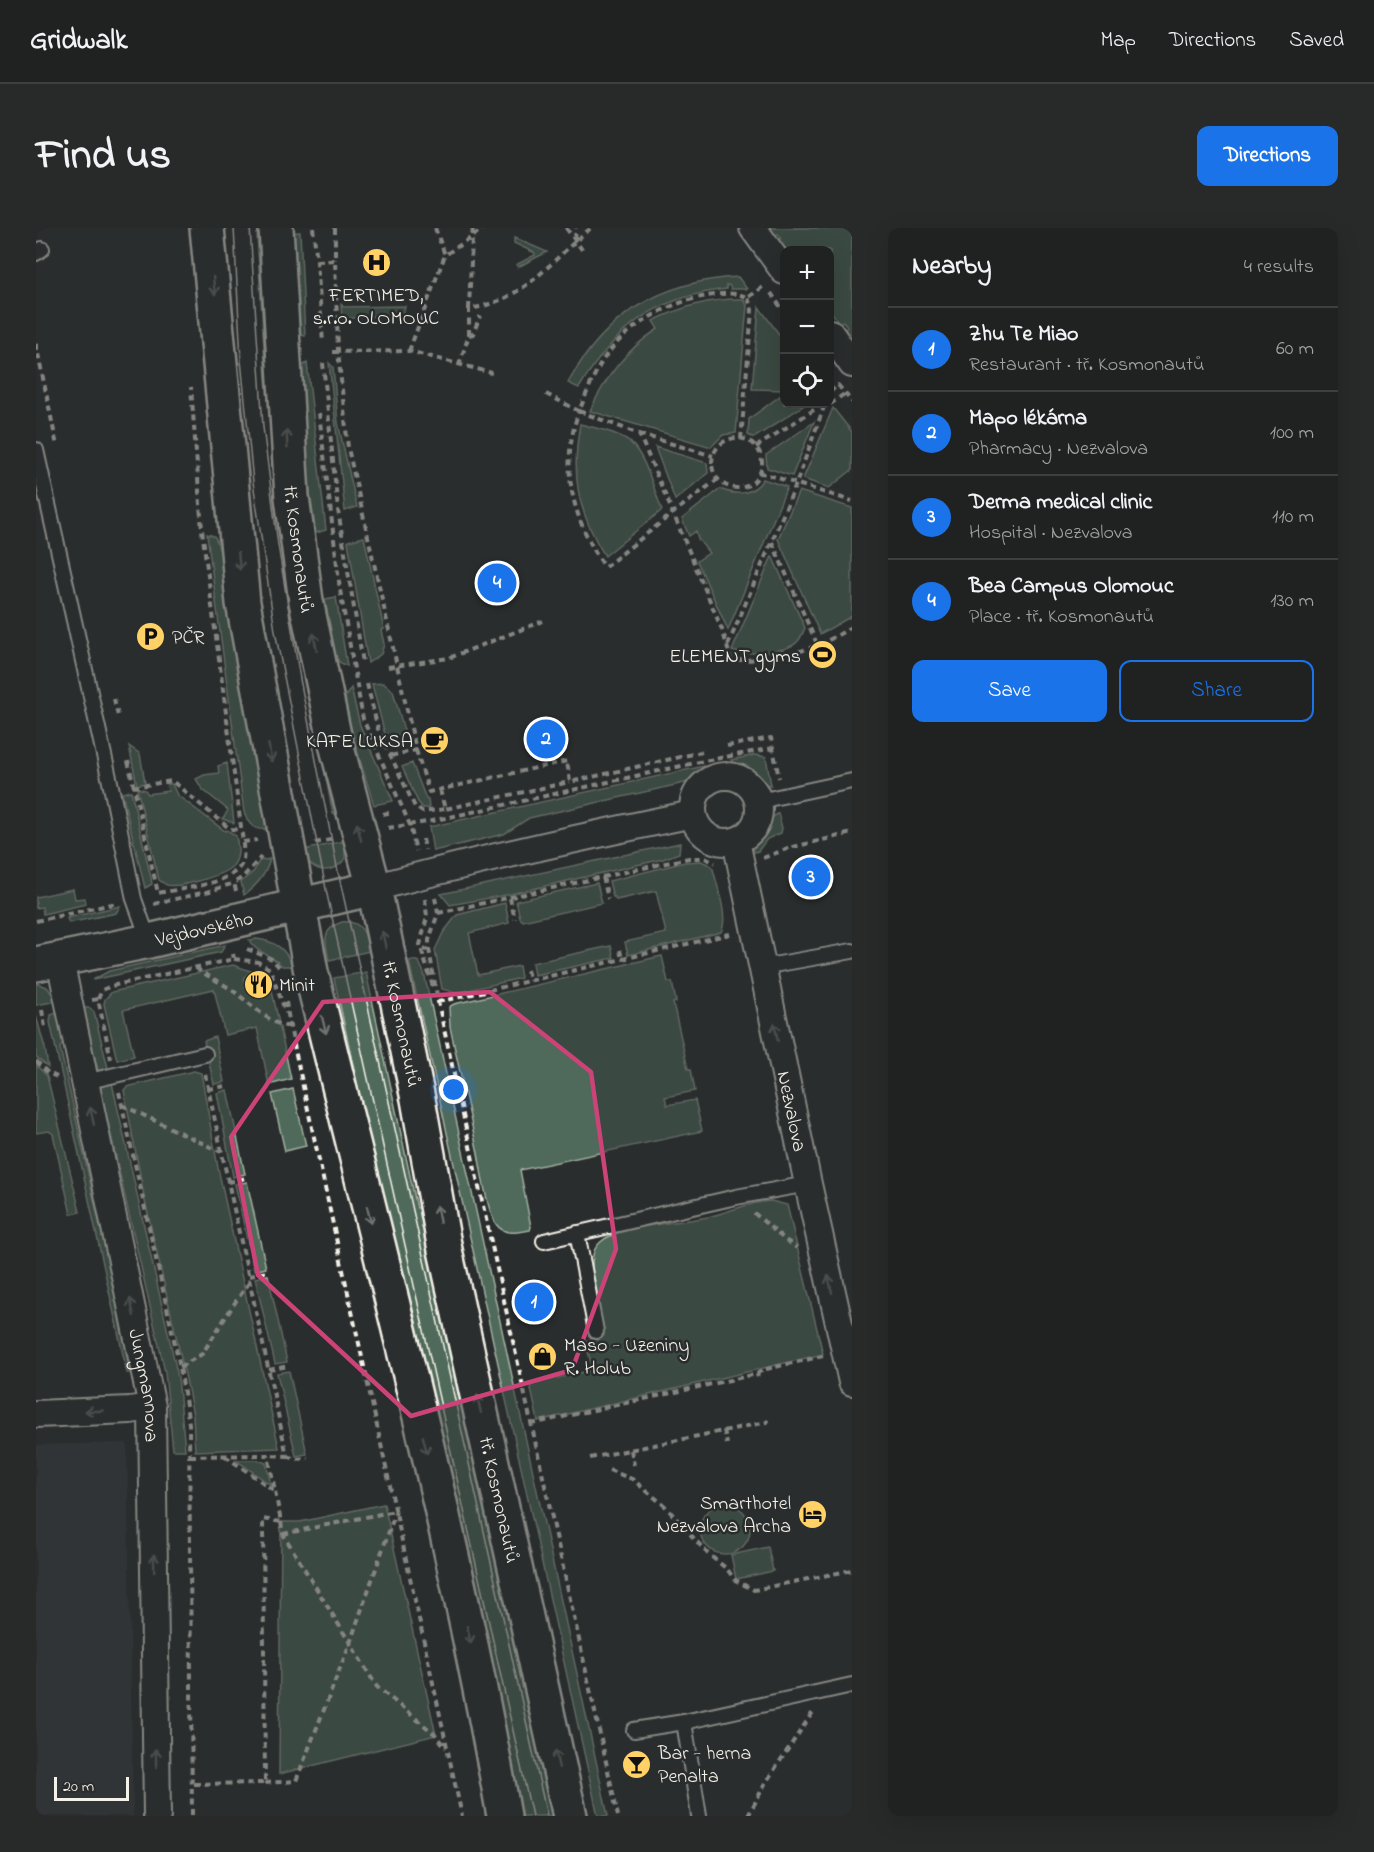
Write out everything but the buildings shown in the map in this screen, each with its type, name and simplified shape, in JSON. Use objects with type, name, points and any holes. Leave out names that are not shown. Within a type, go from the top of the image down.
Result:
[{"type":"street","points":[[207,228],[243,603],[287,849],[314,984],[441,1513],[483,1699],[504,1816]]},
{"type":"street","name":"tř. Kosmonautů","points":[[276,228],[292,497],[306,601],[322,677],[374,888],[418,1099],[445,1250],[570,1816]]},
{"type":"street","points":[[753,228],[775,278]]},
{"type":"street","points":[[834,339],[852,364]]},
{"type":"street","points":[[720,775],[732,775],[743,779],[751,786],[759,801],[758,819],[753,828],[746,836],[736,841],[716,841],[706,836],[699,828],[693,814],[695,797],[701,787],[709,779],[720,775]]},
{"type":"street","points":[[374,888],[440,870],[693,814]]},
{"type":"street","name":"Nezvalova","points":[[736,841],[808,1184],[845,1318],[852,1382]]},
{"type":"street","name":"Vejdovského","points":[[48,962],[149,941],[374,888]]},
{"type":"street","name":"Jungmannova","points":[[48,962],[86,1082],[152,1407],[157,1816]]},
{"type":"street","points":[[36,1414],[152,1407]]},
{"type":"lane","points":[[36,450],[134,899],[149,941]]},
{"type":"lane","points":[[759,801],[852,782]]},
{"type":"lane","points":[[762,967],[852,951]]},
{"type":"lane","points":[[86,1082],[204,1060]]},
{"type":"lane","points":[[544,1241],[736,1197],[808,1184]]},
{"type":"lane","points":[[577,1233],[596,1331]]},
{"type":"lane","points":[[634,1730],[684,1722],[852,1685]]},
{"type":"lane","points":[[684,1722],[699,1816]]},
{"type":"path","points":[[313,228],[323,343]]},
{"type":"path","points":[[335,228],[335,351],[348,448],[396,666],[416,750],[429,792],[567,761],[570,782]]},
{"type":"path","points":[[435,228],[445,255]]},
{"type":"path","points":[[459,364],[469,335],[473,228]]},
{"type":"path","points":[[409,351],[445,255],[483,228]]},
{"type":"path","points":[[566,228],[583,250]]},
{"type":"path","points":[[575,240],[576,228]]},
{"type":"path","points":[[470,309],[502,300],[526,287],[575,240],[591,228]]},
{"type":"path","points":[[317,261],[335,260]]},
{"type":"path","points":[[775,278],[781,300]]},
{"type":"path","points":[[748,298],[758,290]]},
{"type":"path","points":[[718,479],[603,569],[588,541],[580,519],[569,473],[572,431],[595,374],[606,356],[645,320],[677,305],[702,297],[738,294],[748,298],[752,310],[741,439]]},
{"type":"path","points":[[469,335],[473,334],[480,316]]},
{"type":"path","points":[[335,351],[409,351],[492,373]]},
{"type":"path","points":[[323,363],[338,510],[363,663]]},
{"type":"path","points":[[834,388],[838,385],[852,402]]},
{"type":"path","points":[[834,402],[852,388]]},
{"type":"path","points":[[546,394],[579,411],[639,434],[713,456]]},
{"type":"path","points":[[756,447],[818,408]]},
{"type":"path","points":[[727,646],[796,483],[824,408]]},
{"type":"path","points":[[318,409],[340,590],[363,719],[410,825],[416,852]]},
{"type":"path","points":[[639,434],[723,632],[731,660],[786,656],[817,644],[852,626]]},
{"type":"path","points":[[741,439],[756,447],[761,461],[759,472],[753,482],[738,488],[730,487],[718,479],[713,472],[713,456],[721,443],[741,439]]},
{"type":"path","points":[[759,472],[852,501]]},
{"type":"path","points":[[127,758],[158,893],[219,880],[237,870],[243,856],[243,842],[198,493]]},
{"type":"path","points":[[771,542],[817,644]]},
{"type":"path","points":[[388,668],[449,658],[543,621]]},
{"type":"path","points":[[367,684],[378,729],[420,813],[702,752]]},
{"type":"path","points":[[727,746],[771,738],[780,783]]},
{"type":"path","points":[[155,904],[234,883],[243,877],[262,856],[287,849],[773,748]]},
{"type":"path","points":[[390,756],[416,750]]},
{"type":"path","points":[[112,790],[172,781],[230,829],[241,830]]},
{"type":"path","points":[[440,790],[445,809]]},
{"type":"path","points":[[410,808],[415,807]]},
{"type":"path","points":[[758,859],[789,848],[852,833]]},
{"type":"path","points":[[423,839],[426,851]]},
{"type":"path","points":[[438,913],[689,858],[712,860],[718,868]]},
{"type":"path","points":[[237,870],[243,877]]},
{"type":"path","points":[[603,878],[608,899]]},
{"type":"path","points":[[219,880],[220,886]]},
{"type":"path","points":[[234,883],[237,895]]},
{"type":"path","points":[[435,897],[438,913],[427,950],[618,1816]]},
{"type":"path","points":[[510,898],[515,919]]},
{"type":"path","points":[[36,921],[121,902]]},
{"type":"path","points":[[426,903],[427,917],[420,945],[438,1002]]},
{"type":"path","points":[[438,1002],[733,933]]},
{"type":"path","points":[[247,949],[276,963],[280,968],[279,978],[462,1816]]},
{"type":"path","points":[[620,950],[622,959]]},
{"type":"path","points":[[98,999],[102,990],[111,986],[196,968],[234,957],[264,964],[279,978]]},
{"type":"path","points":[[196,968],[232,989],[280,1025],[290,1027]]},
{"type":"path","points":[[527,970],[530,981]]},
{"type":"path","points":[[284,988],[290,1027]]},
{"type":"path","points":[[204,1060],[208,1089],[287,1456]]},
{"type":"path","points":[[36,1061],[48,1073],[57,1077]]},
{"type":"path","points":[[208,1089],[226,1086]]},
{"type":"path","points":[[121,1105],[222,1153]]},
{"type":"path","points":[[228,1182],[246,1178]]},
{"type":"path","points":[[736,1197],[784,1239],[804,1252]]},
{"type":"path","points":[[249,1276],[267,1272]]},
{"type":"path","points":[[180,1367],[202,1354],[236,1300],[250,1283]]},
{"type":"path","points":[[531,1424],[757,1376],[762,1370],[827,1355]]},
{"type":"path","points":[[269,1370],[288,1366]]},
{"type":"path","points":[[590,1458],[767,1422],[766,1420]]},
{"type":"path","points":[[724,1430],[727,1444]]},
{"type":"path","points":[[631,1450],[634,1465]]},
{"type":"path","points":[[268,1455],[283,1534],[377,1687],[436,1735],[448,1750]]},
{"type":"path","points":[[190,1456],[268,1455],[295,1459],[308,1458]]},
{"type":"path","points":[[225,1456],[275,1491]]},
{"type":"path","points":[[609,1470],[632,1479],[665,1506],[735,1580],[754,1590],[852,1570]]},
{"type":"path","points":[[283,1534],[396,1510]]},
{"type":"path","points":[[191,1784],[296,1781],[350,1643],[396,1510]]},
{"type":"path","points":[[265,1783],[263,1519],[281,1522]]},
{"type":"path","points":[[748,1816],[766,1782],[827,1691]]},
{"type":"highlighted area","points":[[490,992],[591,1072],[616,1249],[572,1370],[411,1416],[258,1275],[231,1137],[323,1002]]},
{"type":"shaded area","points":[[127,1443],[133,1816],[36,1816],[36,1445]]},
{"type":"green space","points":[[769,228],[852,228],[852,341],[845,331],[847,326],[843,321],[839,323],[834,316],[834,246],[782,246],[778,241],[781,238],[778,234],[774,235]]},
{"type":"green space","points":[[300,232],[305,336],[296,334],[289,233]]},
{"type":"green space","points":[[265,233],[341,813],[333,814],[295,620],[279,510],[266,379],[257,234]]},
{"type":"green space","points":[[514,238],[547,252],[518,267],[516,265],[535,253],[514,243]]},
{"type":"green space","points":[[738,277],[747,289],[731,289],[729,285],[726,285],[727,289],[679,299],[640,319],[608,348],[579,388],[568,383],[599,338],[638,306],[660,294],[684,286]]},
{"type":"green space","points":[[743,299],[747,305],[736,433],[723,435],[711,447],[590,411],[603,386],[618,365],[636,346],[658,329],[653,321],[696,304]]},
{"type":"green space","points":[[341,303],[343,307],[405,306],[403,314],[342,319]]},
{"type":"green space","points":[[759,307],[780,336],[780,390],[752,389]]},
{"type":"green space","points":[[307,363],[326,530],[316,533],[307,474],[298,374],[302,366]]},
{"type":"green space","points":[[329,363],[333,367],[338,423],[357,507],[345,511]]},
{"type":"green space","points":[[780,396],[780,408],[800,408],[754,438],[748,435],[749,419]]},
{"type":"green space","points":[[833,408],[852,432],[852,470],[829,488],[803,479]]},
{"type":"green space","points":[[814,422],[792,476],[767,468],[766,455]]},
{"type":"green space","points":[[580,424],[615,434],[632,444],[648,471],[662,510],[605,556],[582,508],[576,460]]},
{"type":"green space","points":[[655,447],[707,463],[708,473],[675,500]]},
{"type":"green space","points":[[763,479],[787,487],[728,630],[697,561],[709,553],[698,539],[696,531],[689,536],[682,519],[720,489],[732,493],[744,493],[754,488]]},
{"type":"green space","points":[[799,491],[852,508],[852,616],[820,634],[778,539]]},
{"type":"green space","points":[[207,534],[214,536],[217,541],[226,574],[242,694],[267,829],[252,826],[244,812]]},
{"type":"green space","points":[[364,537],[384,629],[381,630],[384,644],[381,654],[368,663],[348,541]]},
{"type":"green space","points":[[772,556],[805,628],[798,641],[785,648],[756,653],[732,651]]},
{"type":"green space","points":[[336,597],[347,666],[339,662],[334,652],[325,599]]},
{"type":"green space","points":[[383,683],[393,691],[405,734],[387,737],[384,731],[372,684]]},
{"type":"green space","points":[[351,688],[360,725],[393,801],[374,805],[346,715],[345,697]]},
{"type":"green space","points":[[129,746],[140,754],[145,783],[137,785]]},
{"type":"green space","points":[[755,755],[766,757],[771,785],[766,785],[736,768],[731,760]]},
{"type":"green space","points":[[227,763],[234,823],[223,819],[228,810],[202,789],[196,779],[204,775],[219,773],[218,766]]},
{"type":"green space","points":[[412,763],[428,800],[429,808],[423,808],[418,802],[402,767]]},
{"type":"green space","points":[[704,766],[697,780],[529,818],[504,834],[433,851],[429,827]]},
{"type":"green space","points":[[167,784],[172,784],[177,795],[225,831],[236,836],[238,854],[230,868],[203,880],[182,885],[167,885],[159,880],[137,788],[145,790],[148,794],[168,791]]},
{"type":"green space","points":[[131,791],[152,884],[145,888],[122,793]]},
{"type":"green space","points":[[778,813],[781,833],[767,839],[758,851],[750,853],[762,831]]},
{"type":"green space","points":[[345,841],[345,859],[327,870],[321,870],[311,864],[304,850]]},
{"type":"green space","points":[[680,843],[679,853],[663,859],[506,895],[450,905],[441,894]]},
{"type":"green space","points":[[270,859],[260,879],[244,895],[241,882],[254,871],[259,861]]},
{"type":"green space","points":[[701,861],[713,869],[723,910],[724,919],[721,932],[628,955],[625,942],[666,933],[656,891],[616,900],[609,881],[685,862]]},
{"type":"green space","points":[[597,883],[602,903],[523,921],[520,918],[516,901]]},
{"type":"green space","points":[[73,889],[75,899],[85,898],[86,904],[43,914],[42,907],[36,908],[36,897]]},
{"type":"green space","points":[[505,903],[509,923],[469,933],[478,975],[519,966],[521,978],[456,993],[442,989],[435,950],[443,933],[457,915]]},
{"type":"green space","points":[[120,906],[116,913],[69,923],[67,918]]},
{"type":"green space","points":[[342,922],[354,923],[362,929],[370,951],[329,960],[326,937],[331,928]]},
{"type":"green space","points":[[256,939],[279,947],[293,966],[282,966],[255,948],[249,940]]},
{"type":"green space","points":[[225,945],[221,952],[93,980],[109,971]]},
{"type":"green space","points":[[611,946],[614,958],[534,975],[532,963]]},
{"type":"green space","points":[[662,956],[668,982],[672,982],[676,1002],[673,1003],[695,1091],[665,1097],[667,1105],[695,1100],[702,1131],[520,1170],[530,1230],[507,1232],[499,1228],[487,1201],[450,1027],[449,1007]]},
{"type":"green space","points":[[409,961],[419,962],[424,973],[608,1816],[598,1816]]},
{"type":"green space","points":[[233,965],[251,971],[244,978],[247,988],[256,992],[261,988],[271,986],[291,1079],[269,1085],[257,1028],[225,1035],[214,989],[123,1010],[134,1056],[117,1060],[104,1004],[105,999],[112,992]]},
{"type":"green space","points":[[366,972],[417,1208],[425,1206],[560,1816],[519,1816],[334,978]]},
{"type":"green space","points":[[36,983],[47,987],[57,1001],[36,1005]]},
{"type":"green space","points":[[84,1008],[90,1008],[94,1012],[108,1068],[98,1071]]},
{"type":"green space","points":[[60,1012],[65,1038],[60,1048],[133,1373],[127,1373],[50,1022],[51,1015]]},
{"type":"green space","points":[[36,1016],[45,1048],[48,1067],[36,1057]]},
{"type":"green space","points":[[215,1037],[224,1082],[214,1084],[204,1041]]},
{"type":"green space","points":[[36,1065],[47,1076],[80,1212],[71,1214],[53,1134],[49,1131],[36,1133]]},
{"type":"green space","points":[[194,1071],[201,1073],[218,1168],[279,1448],[195,1451],[193,1415],[186,1379],[145,1201],[124,1090],[127,1087]]},
{"type":"green space","points":[[112,1083],[178,1377],[185,1450],[173,1450],[165,1372],[100,1087]]},
{"type":"green space","points":[[293,1089],[306,1146],[285,1151],[272,1094]]},
{"type":"green space","points":[[227,1090],[245,1174],[233,1177],[217,1093]]},
{"type":"green space","points":[[247,1182],[266,1268],[254,1271],[235,1184]]},
{"type":"green space","points":[[771,1201],[787,1205],[823,1354],[538,1421],[530,1384],[593,1370],[585,1341],[604,1336],[592,1268],[595,1249],[600,1242],[631,1229],[708,1217],[747,1205]]},
{"type":"green space","points":[[268,1275],[287,1362],[275,1364],[255,1278]]},
{"type":"green space","points":[[289,1371],[307,1454],[296,1456],[277,1373]]},
{"type":"green space","points":[[236,1460],[258,1460],[266,1463],[271,1485]]},
{"type":"green space","points":[[384,1504],[436,1735],[279,1774],[281,1522],[300,1522]]},
{"type":"green space","points":[[725,1504],[734,1506],[745,1515],[750,1529],[748,1538],[739,1549],[725,1554],[716,1552],[705,1543],[700,1529],[702,1520],[711,1509]]},
{"type":"green space","points":[[768,1547],[773,1571],[736,1579],[731,1555]]},
{"type":"tram line","points":[[234,228],[241,360],[253,482],[275,631],[328,899],[532,1816]]},
{"type":"tram line","points":[[250,228],[263,427],[278,545],[300,679],[337,867],[547,1816]]},
{"type":"place","name":"FERTIMED, s.r.o. OLOMOUC","points":[[376,263]]},
{"type":"place","name":"Bea Campus Olomouc","points":[[497,583]]},
{"type":"place","name":"PČR","points":[[151,636]]},
{"type":"place","name":"ELEMENT gyms","points":[[822,655]]},
{"type":"place","name":"Mapo lékárna","points":[[546,739]]},
{"type":"place","name":"KAFE LUKSA","points":[[434,740]]},
{"type":"place","name":"Derma medical clinic","points":[[811,877]]},
{"type":"place","name":"Minit","points":[[258,984]]},
{"type":"place","name":"Zhu Te Miao","points":[[534,1302]]},
{"type":"place","name":"Maso - Uzeniny R. Holub","points":[[543,1356]]},
{"type":"place","name":"Smarthotel Nezvalova Archa","points":[[812,1514]]},
{"type":"place","name":"Bar - herna Penalta","points":[[637,1764]]}]
